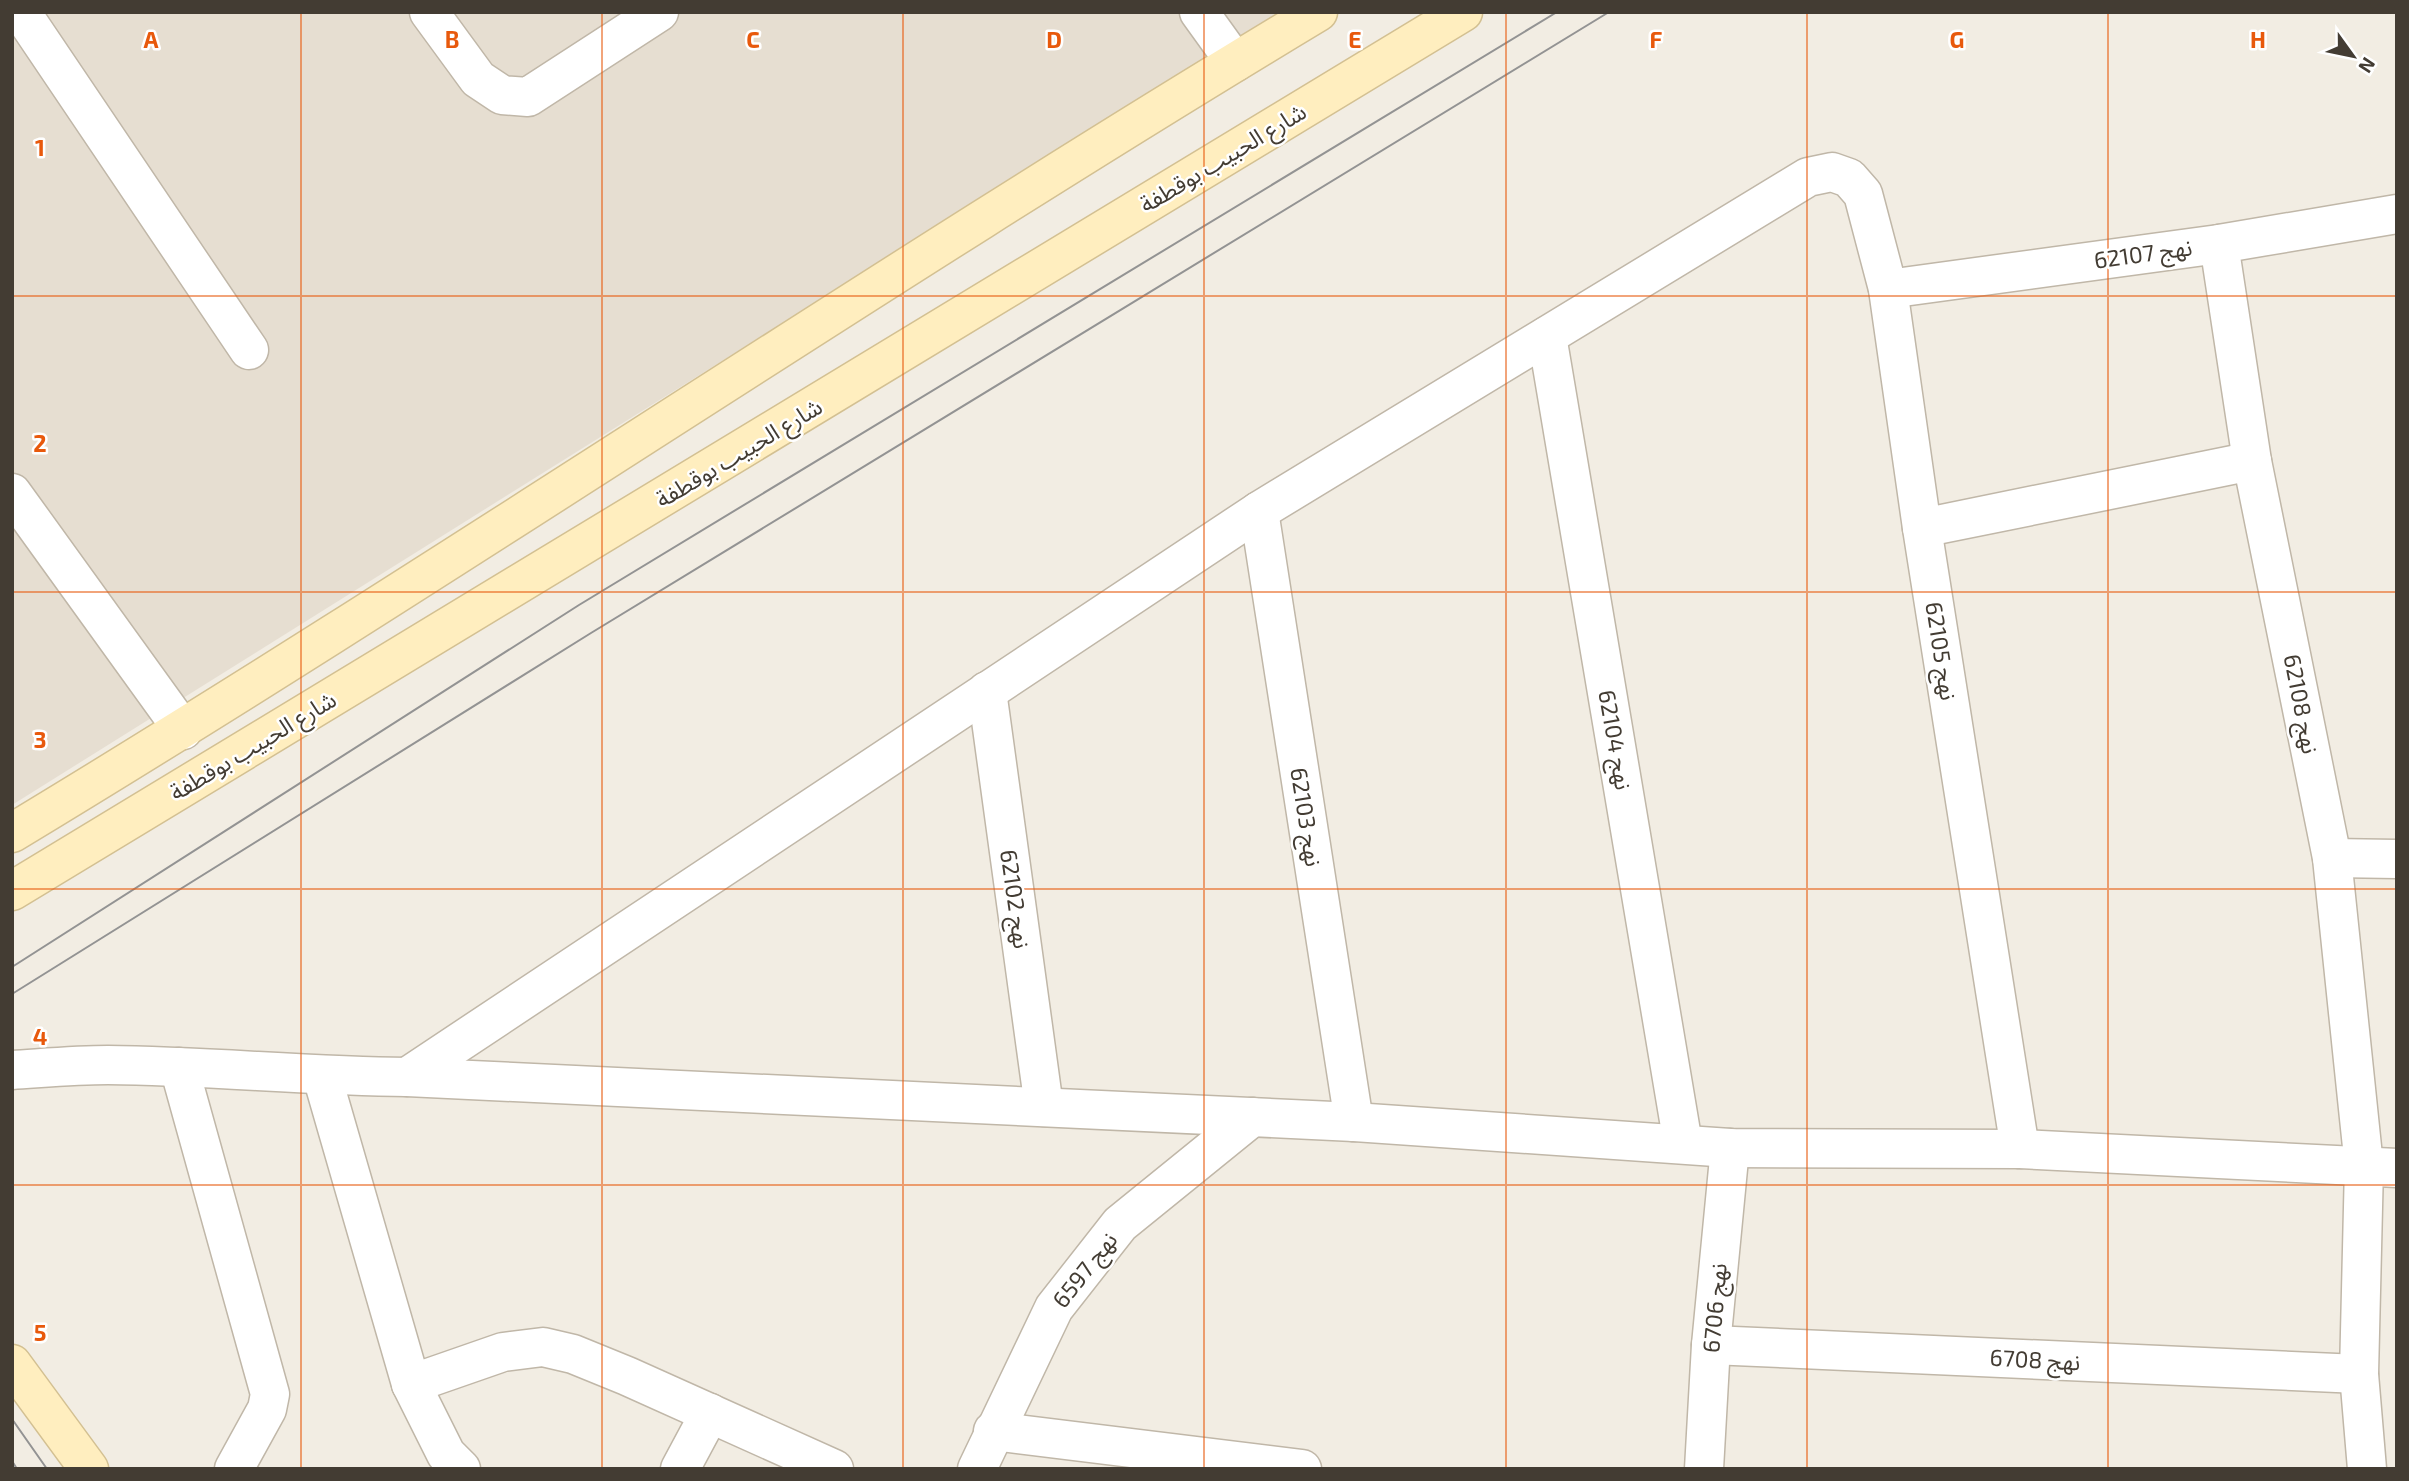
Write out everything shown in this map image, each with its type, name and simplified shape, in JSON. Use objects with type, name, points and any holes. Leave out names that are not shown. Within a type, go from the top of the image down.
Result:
[{"type":"main road","points":[[12,833],[183,730],[622,447],[1318,12]]},
{"type":"main road","name":"شارع الحبيب بوقطفة","points":[[12,891],[1463,12]]},
{"type":"main road","points":[[12,1364],[89,1469]]},
{"type":"street","points":[[21,12],[249,350]]},
{"type":"street","points":[[429,12],[478,79],[502,95],[528,97],[659,12]]},
{"type":"street","points":[[1199,12],[1235,62]]},
{"type":"street","name":"نهج 62105","points":[[1546,336],[1808,177],[1832,172],[1850,178],[1863,194],[1888,289],[1922,528],[2020,1149]]},
{"type":"street","name":"نهج 62107","points":[[1888,289],[2220,244],[2397,214]]},
{"type":"street","name":"نهج 62108","points":[[2220,244],[2252,461],[2332,858],[2380,1167],[2359,1374],[2367,1469]]},
{"type":"street","points":[[407,1077],[1259,511],[1546,336]]},
{"type":"street","name":"نهج 62104","points":[[1546,336],[1683,1144]]},
{"type":"street","points":[[1922,528],[2252,461]]},
{"type":"street","points":[[12,494],[183,730]]},
{"type":"street","name":"نهج 62103","points":[[1259,511],[1354,1122]]},
{"type":"street","name":"نهج 62102","points":[[987,691],[1044,1107]]},
{"type":"street","points":[[2332,858],[2397,859]]},
{"type":"street","points":[[12,1070],[105,1065],[179,1067],[322,1076],[407,1077],[1354,1122],[1730,1148],[2020,1149],[2380,1167]]},
{"type":"street","points":[[179,1067],[270,1394],[267,1409],[234,1469]]},
{"type":"street","points":[[322,1076],[411,1384],[446,1454],[461,1469]]},
{"type":"street","name":"نهج 6597","points":[[977,1469],[1054,1308],[1120,1224],[1252,1117]]},
{"type":"street","name":"نهج 6706","points":[[1704,1469],[1711,1345],[1730,1148]]},
{"type":"street","name":"نهج 6708","points":[[1711,1345],[2359,1374]]},
{"type":"street","points":[[411,1384],[503,1352],[543,1347],[573,1354],[834,1469]]},
{"type":"street","points":[[680,1469],[710,1413]]},
{"type":"street","points":[[993,1431],[1302,1469]]},
{"type":"shaded area","points":[[12,12],[1280,12],[12,805]]},
{"type":"tram line","points":[[12,967],[579,605],[1557,12]]},
{"type":"tram line","points":[[12,994],[591,633],[1609,12]]},
{"type":"tram line","points":[[12,1419],[47,1469]]},
{"type":"tram line","points":[[12,1461],[17,1469]]}]
